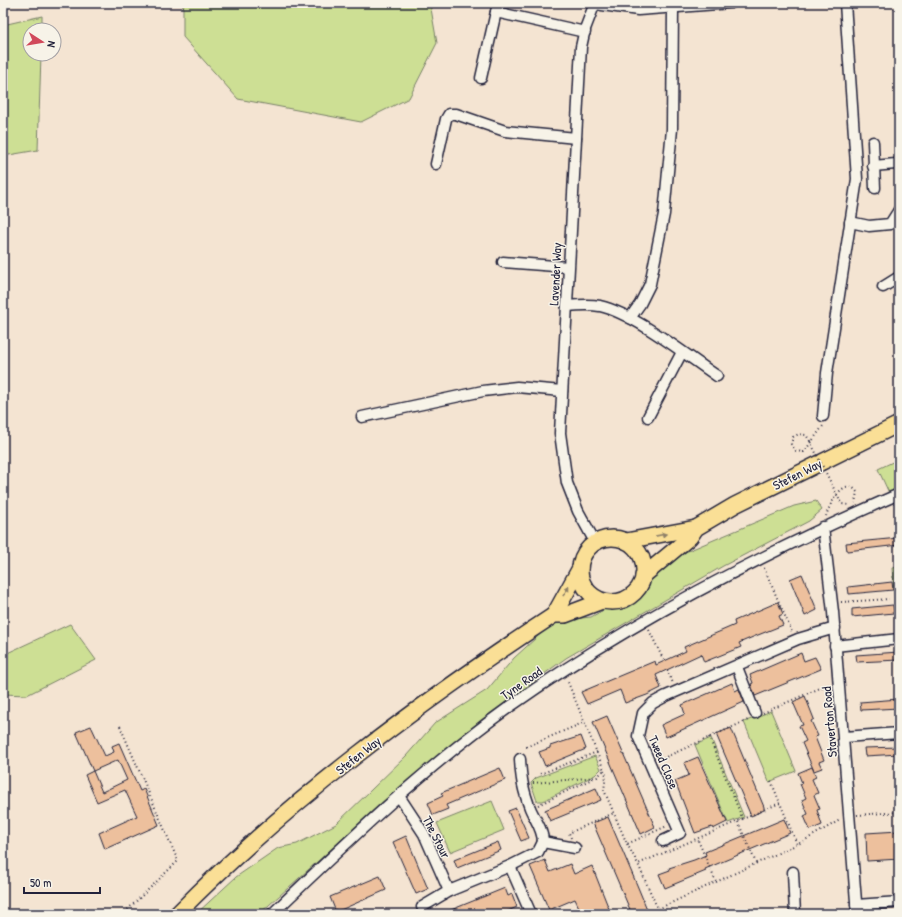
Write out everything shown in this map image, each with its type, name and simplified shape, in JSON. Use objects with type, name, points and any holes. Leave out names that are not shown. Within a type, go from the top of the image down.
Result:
[{"type":"highway","name":"Stefen Way","points":[[626,541],[696,528],[763,491],[899,424]]},
{"type":"highway","name":"Stefen Way","points":[[643,576],[690,537],[696,528]]},
{"type":"highway","points":[[605,538],[616,538],[626,541],[634,547],[640,555],[644,565],[640,586],[633,594],[624,600],[613,602],[602,601],[593,596],[585,588],[581,579],[580,568],[582,558],[588,549],[596,542],[605,538]]},
{"type":"highway","name":"Stefen Way","points":[[177,914],[258,838],[355,757],[478,665],[554,615],[580,568]]},
{"type":"highway","name":"Stefen Way","points":[[554,615],[565,615],[602,601]]},
{"type":"street","points":[[595,3],[638,10],[732,3]]},
{"type":"street","name":"Lavender Way","points":[[595,3],[581,47],[560,433],[567,483],[578,511],[596,542]]},
{"type":"street","points":[[823,416],[827,373],[857,179],[845,3]]},
{"type":"street","points":[[482,78],[497,8],[585,32]]},
{"type":"street","points":[[630,318],[640,304],[650,284],[664,214],[672,129],[673,8]]},
{"type":"street","points":[[436,164],[446,119],[449,114],[456,114],[505,132],[576,138]]},
{"type":"street","points":[[872,142],[875,188]]},
{"type":"street","points":[[873,166],[896,164],[899,162]]},
{"type":"street","points":[[850,222],[869,226],[890,224],[899,210]]},
{"type":"street","points":[[503,262],[568,267]]},
{"type":"street","points":[[883,287],[899,277]]},
{"type":"street","points":[[566,306],[601,306],[630,318],[717,376]]},
{"type":"street","points":[[648,417],[682,352]]},
{"type":"street","points":[[362,416],[483,391],[517,387],[562,390]]},
{"type":"street","name":"Tyne Road","points":[[272,914],[399,796],[506,710],[563,670],[646,622],[823,527],[899,494]]},
{"type":"street","name":"Staverton Road","points":[[823,527],[836,646],[857,909]]},
{"type":"street","name":"Tweed Close","points":[[675,822],[638,736],[643,713],[653,703],[677,692],[796,640],[834,628]]},
{"type":"street","points":[[836,646],[899,639]]},
{"type":"street","points":[[737,666],[756,714]]},
{"type":"street","points":[[844,737],[899,733]]},
{"type":"street","points":[[422,907],[449,891],[510,866],[538,852],[543,842],[543,833],[531,810],[522,784],[520,759]]},
{"type":"street","name":"The Stour","points":[[399,796],[424,834],[449,891]]},
{"type":"street","points":[[663,841],[680,833],[675,822]]},
{"type":"street","points":[[543,842],[575,848]]},
{"type":"street","points":[[510,866],[531,914]]},
{"type":"street","points":[[793,872],[795,914]]},
{"type":"street","points":[[857,909],[899,902]]},
{"type":"path","points":[[823,416],[823,426],[808,449],[804,452],[796,451],[791,444],[793,437],[799,434],[806,435],[810,441],[840,501],[848,505],[852,504],[857,499],[857,492],[854,488],[850,486],[842,489],[828,507],[823,527]]},
{"type":"path","points":[[760,560],[796,640]]},
{"type":"path","points":[[832,603],[889,599]]},
{"type":"path","points":[[646,622],[664,661]]},
{"type":"path","points":[[563,670],[606,775],[604,790],[627,844],[638,864],[660,914]]},
{"type":"path","points":[[667,670],[677,692]]},
{"type":"path","points":[[650,764],[756,714],[838,680]]},
{"type":"path","points":[[526,747],[585,722]]},
{"type":"path","points":[[120,726],[178,861],[124,914]]},
{"type":"path","points":[[709,737],[743,820]]},
{"type":"path","points":[[540,774],[597,752]]},
{"type":"path","points":[[531,810],[597,777],[604,770]]},
{"type":"path","points":[[522,784],[597,777]]},
{"type":"path","points":[[771,781],[797,844]]},
{"type":"path","points":[[638,864],[780,803]]},
{"type":"path","points":[[658,909],[797,844],[850,815],[899,812]]},
{"type":"path","points":[[575,848],[569,833],[614,813]]},
{"type":"path","points":[[627,844],[675,822]]},
{"type":"path","points":[[738,822],[756,863]]},
{"type":"path","points":[[697,838],[716,882]]},
{"type":"green space","points":[[183,3],[430,3],[437,43],[409,98],[361,122],[238,99],[183,37]]},
{"type":"green space","points":[[42,16],[42,22],[22,22],[22,62],[41,62],[38,150],[3,156],[3,25]]},
{"type":"green space","points":[[899,459],[899,488],[889,493],[878,469]]},
{"type":"green space","points":[[816,501],[822,510],[809,521],[723,566],[566,658],[481,720],[405,783],[259,914],[196,914],[236,877],[278,848],[297,844],[336,824],[406,756],[435,723],[487,690],[514,658],[548,627],[562,620],[591,617],[640,590],[650,567],[794,506]]},
{"type":"green space","points":[[899,567],[899,615],[896,615],[892,568]]},
{"type":"green space","points":[[70,624],[96,660],[27,695],[3,694],[3,655]]},
{"type":"green space","points":[[771,711],[796,771],[769,782],[744,722]]},
{"type":"green space","points":[[711,738],[744,817],[728,823],[695,745]]},
{"type":"green space","points":[[595,756],[601,769],[595,775],[543,801],[537,801],[531,783],[536,778]]},
{"type":"green space","points":[[492,801],[504,830],[450,852],[437,823]]},
{"type":"building","points":[[899,538],[899,545],[847,551],[846,543]]},
{"type":"building","points":[[802,574],[817,610],[805,616],[790,579]]},
{"type":"building","points":[[892,582],[893,590],[849,594],[848,587]]},
{"type":"building","points":[[778,602],[783,614],[779,616],[783,625],[739,643],[741,647],[704,662],[701,654],[656,675],[661,688],[647,695],[625,703],[620,690],[587,704],[581,692],[655,661],[656,665],[686,651],[684,647],[735,625],[734,621]]},
{"type":"building","points":[[893,605],[894,613],[852,617],[852,609]]},
{"type":"building","points":[[899,652],[899,660],[857,662],[856,655]]},
{"type":"building","points":[[801,653],[804,661],[815,657],[821,669],[755,696],[750,675]]},
{"type":"building","points":[[732,683],[735,691],[739,689],[744,702],[666,737],[661,725],[685,714],[682,705]]},
{"type":"building","points":[[805,696],[814,719],[811,721],[818,736],[815,737],[824,760],[819,762],[822,768],[814,771],[802,743],[806,741],[799,726],[803,725],[793,702]]},
{"type":"building","points":[[899,699],[899,708],[861,710],[860,702]]},
{"type":"building","points":[[607,716],[655,827],[641,834],[593,722]]},
{"type":"building","points":[[91,726],[105,756],[114,752],[112,746],[119,743],[140,791],[144,789],[159,825],[105,849],[99,833],[137,816],[125,790],[97,802],[85,775],[93,771],[76,732]],"holes":[[[118,760],[127,780],[102,792],[93,771]]]},
{"type":"building","points":[[731,728],[764,807],[764,810],[751,816],[716,734]]},
{"type":"building","points":[[581,736],[586,749],[545,766],[539,752],[550,748],[550,746]]},
{"type":"building","points":[[899,747],[899,754],[865,756],[864,748]]},
{"type":"building","points":[[698,757],[727,822],[713,829],[712,827],[695,833],[675,781],[689,775],[684,763]]},
{"type":"building","points":[[812,767],[816,777],[812,779],[818,793],[814,795],[820,809],[817,810],[822,825],[810,830],[804,816],[808,814],[802,800],[806,798],[800,784],[802,783],[798,773]]},
{"type":"building","points":[[500,768],[505,780],[446,805],[448,809],[433,815],[428,803],[443,796],[441,793]]},
{"type":"building","points":[[596,788],[601,800],[550,821],[545,810]]},
{"type":"building","points":[[516,808],[529,838],[521,841],[508,811]]},
{"type":"building","points":[[608,817],[649,914],[632,914],[593,823]]},
{"type":"building","points":[[784,819],[790,833],[705,869],[706,871],[665,888],[659,874],[670,870],[669,868],[706,855],[705,852]]},
{"type":"building","points":[[899,831],[899,859],[867,861],[866,833]]},
{"type":"building","points":[[406,836],[428,889],[416,894],[393,842]]},
{"type":"building","points":[[498,842],[501,850],[457,868],[454,860]]},
{"type":"building","points":[[545,860],[550,872],[570,864],[574,874],[592,866],[611,914],[582,914],[575,899],[549,910],[530,866]]},
{"type":"building","points":[[380,876],[386,890],[336,912],[330,897]]},
{"type":"building","points":[[505,888],[508,896],[512,894],[517,907],[501,914],[441,914]]}]
